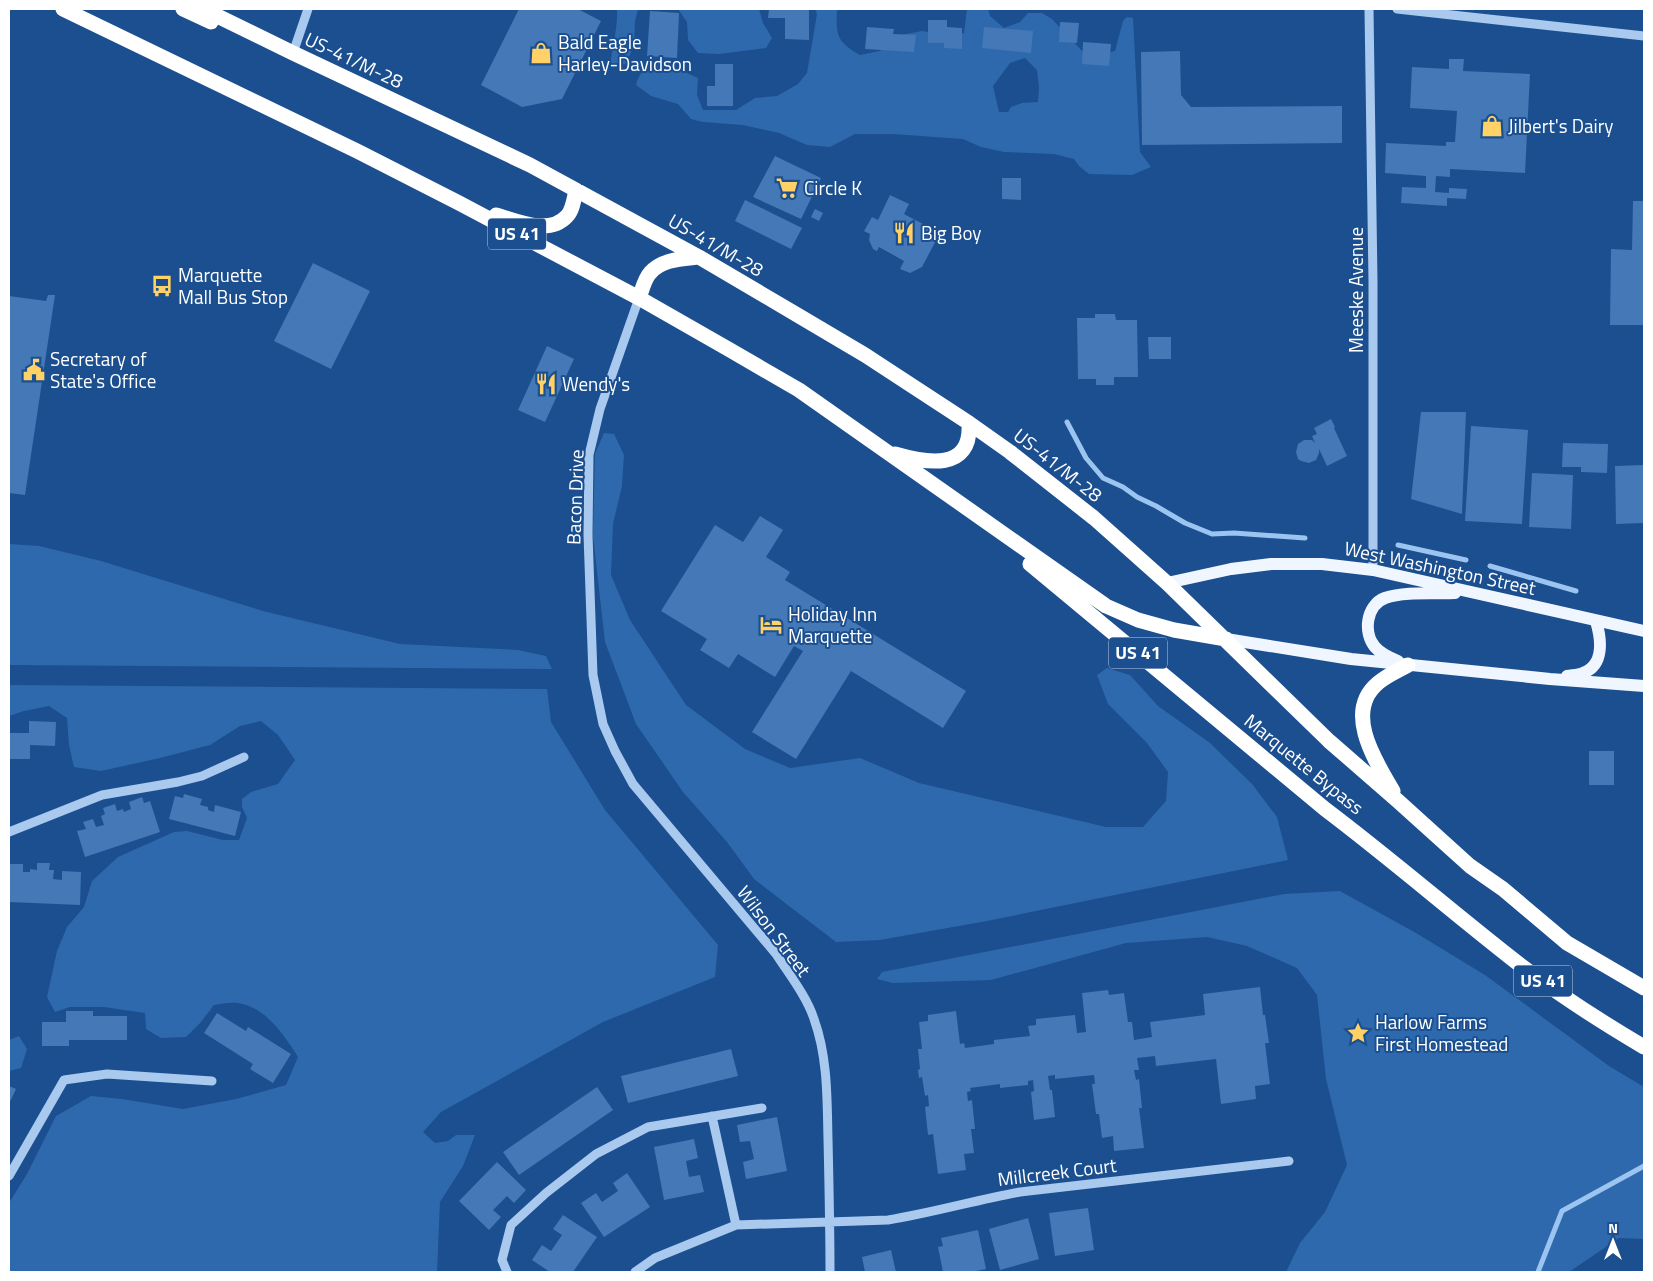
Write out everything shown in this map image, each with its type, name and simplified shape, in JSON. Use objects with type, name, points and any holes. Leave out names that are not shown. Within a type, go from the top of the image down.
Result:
[{"type":"highway","name":"US 41","points":[[63,9],[91,15],[459,203],[639,298],[799,390],[950,497]]},
{"type":"highway","points":[[183,9],[218,25],[264,39]]},
{"type":"highway","name":"US-41/M-28","points":[[203,9],[524,162],[698,257],[864,355],[1010,452],[1094,518],[1167,583]]},
{"type":"highway","points":[[459,203],[518,222],[536,226],[547,226],[557,224],[567,216],[572,209],[576,190]]},
{"type":"highway","points":[[639,298],[649,273],[662,264],[698,257]]},
{"type":"highway","points":[[884,450],[930,462],[952,458],[966,445],[970,436],[969,423]]},
{"type":"highway","points":[[950,497],[1106,606],[1147,623],[1174,630],[1226,639]]},
{"type":"highway","name":"Marquette Bypass","points":[[950,497],[1325,809],[1516,962],[1599,1020],[1644,1047]]},
{"type":"highway","name":"Marquette Bypass","points":[[1167,583],[1328,741],[1470,866],[1502,889],[1567,943],[1644,988]]},
{"type":"highway","points":[[1398,802],[1369,748],[1362,718],[1371,689],[1383,679],[1408,665]]},
{"type":"main road","name":"West Washington Street","points":[[1167,583],[1231,569],[1271,564],[1322,564],[1374,570],[1644,631]]},
{"type":"main road","points":[[1408,665],[1382,654],[1374,646],[1367,628],[1371,612],[1376,604],[1382,599],[1392,596],[1472,592]]},
{"type":"main road","points":[[1550,679],[1582,673],[1594,665],[1598,657],[1600,644],[1600,632],[1596,621]]},
{"type":"main road","points":[[1226,639],[1351,659],[1550,679],[1644,686]]},
{"type":"street","points":[[293,53],[308,9]]},
{"type":"street","name":"Meeske Avenue","points":[[1369,9],[1373,282],[1374,570]]},
{"type":"street","points":[[1397,9],[1644,36]]},
{"type":"street","name":"Bacon Drive","points":[[592,675],[588,535],[589,455],[600,409],[639,298]]},
{"type":"street","name":"Wilson Street","points":[[592,675],[603,724],[633,784],[776,954],[814,1017],[824,1050],[827,1086],[830,1272]]},
{"type":"street","points":[[9,832],[102,794],[194,778],[244,757]]},
{"type":"street","points":[[9,1176],[64,1080],[106,1074],[212,1081]]},
{"type":"street","points":[[507,1272],[502,1260],[511,1225],[546,1193],[596,1154],[648,1127],[762,1108]]},
{"type":"street","points":[[635,1272],[655,1258],[736,1225],[712,1116]]},
{"type":"street","name":"Millcreek Court","points":[[736,1225],[888,1220],[912,1216],[983,1198],[1020,1192],[1289,1161]]},
{"type":"shaded area","points":[[617,9],[638,9],[635,21],[634,45],[626,64],[610,67],[616,31]]},
{"type":"shaded area","points":[[678,9],[759,9],[763,23],[772,38],[766,48],[719,54],[698,53],[688,40],[687,22]]},
{"type":"shaded area","points":[[815,9],[837,9],[839,36],[846,46],[860,55],[880,51],[901,35],[922,31],[952,36],[964,33],[967,9],[988,9],[990,16],[1004,28],[1020,22],[1028,13],[1042,13],[1052,19],[1083,52],[1103,54],[1115,51],[1123,21],[1127,17],[1133,18],[1140,152],[1151,167],[1132,175],[1089,174],[1074,159],[1054,154],[1004,152],[981,147],[963,139],[893,134],[855,134],[830,147],[807,145],[779,133],[743,125],[703,122],[691,119],[678,104],[651,96],[636,85],[640,75],[646,69],[662,66],[698,78],[697,95],[703,110],[736,110],[755,98],[777,96],[798,84],[807,73],[817,14]],"holes":[[[1025,58],[1037,70],[1038,102],[1022,103],[1011,107],[1008,112],[999,112],[993,86],[1010,63]]]},
{"type":"shaded area","points":[[604,433],[614,434],[624,455],[622,486],[613,524],[611,575],[630,620],[686,705],[745,749],[790,768],[860,758],[919,783],[1106,827],[1143,827],[1166,801],[1168,772],[1147,743],[1108,704],[1097,675],[1107,668],[1130,675],[1158,706],[1210,743],[1252,784],[1277,817],[1288,860],[987,921],[880,940],[836,942],[754,879],[727,842],[683,792],[636,724],[605,642],[593,536],[595,454]]},
{"type":"shaded area","points":[[9,544],[39,546],[101,561],[263,611],[400,644],[518,650],[546,656],[552,669],[9,665]]},
{"type":"shaded area","points":[[9,685],[547,689],[551,722],[605,810],[718,945],[715,977],[603,1022],[441,1112],[423,1132],[435,1143],[448,1141],[456,1135],[475,1135],[463,1166],[440,1202],[437,1272],[9,1272],[9,1203],[27,1174],[56,1116],[91,1096],[183,1109],[236,1099],[286,1085],[298,1057],[280,1031],[266,1016],[257,1010],[238,1003],[214,1005],[186,1037],[161,1038],[146,1029],[145,1013],[104,1007],[70,1007],[55,1012],[47,997],[57,951],[67,927],[84,907],[92,881],[118,857],[174,832],[187,831],[223,840],[239,840],[247,818],[242,807],[242,799],[251,792],[278,784],[295,760],[278,735],[261,721],[240,726],[210,745],[160,758],[101,771],[74,767],[69,745],[67,718],[49,706],[9,716]]},
{"type":"shaded area","points":[[1340,891],[1416,933],[1485,975],[1609,1066],[1644,1087],[1644,1239],[1619,1238],[1569,1272],[1286,1272],[1300,1243],[1325,1212],[1347,1165],[1326,1079],[1317,995],[1297,968],[1247,946],[1207,937],[1126,943],[991,980],[893,983],[877,979],[882,972],[1284,894]]},
{"type":"shaded area","points":[[19,1036],[27,1049],[21,1068],[9,1071],[9,1040]]},
{"type":"building","name":"Bald Eagle Harley-Davidson","points":[[519,9],[578,9],[601,21],[562,99],[522,107],[481,85]]},
{"type":"building","points":[[769,9],[809,9],[809,40],[785,39],[785,18],[768,18]]},
{"type":"building","points":[[650,11],[679,13],[677,58],[647,56]]},
{"type":"building","points":[[928,20],[947,20],[947,27],[962,28],[962,49],[944,48],[944,43],[928,43]]},
{"type":"building","points":[[1060,22],[1079,23],[1077,43],[1059,42]]},
{"type":"building","points":[[867,27],[894,29],[893,34],[916,35],[914,52],[865,49]]},
{"type":"building","points":[[984,27],[1033,31],[1031,53],[982,48]]},
{"type":"building","points":[[1083,42],[1111,44],[1109,66],[1082,64]]},
{"type":"building","points":[[1180,51],[1181,95],[1191,107],[1342,106],[1342,143],[1142,145],[1141,52]]},
{"type":"building","name":"Jilbert's Dairy","points":[[1449,59],[1464,59],[1463,71],[1530,74],[1525,173],[1450,169],[1450,177],[1436,176],[1435,192],[1449,193],[1449,188],[1467,189],[1466,199],[1447,198],[1447,206],[1401,203],[1402,187],[1426,188],[1426,176],[1385,173],[1386,143],[1446,146],[1446,142],[1455,142],[1457,111],[1410,108],[1412,67],[1449,69]]},
{"type":"building","points":[[715,64],[733,64],[733,106],[707,106],[707,86],[715,86]]},
{"type":"building","name":"Circle K","points":[[775,156],[821,178],[801,219],[753,197]]},
{"type":"building","points":[[1002,178],[1021,178],[1021,200],[1002,199]]},
{"type":"building","name":"Big Boy","points":[[890,195],[909,204],[904,214],[940,233],[922,267],[910,273],[900,269],[904,261],[879,247],[877,251],[873,249],[869,240],[870,234],[864,231],[872,217],[878,220]]},
{"type":"building","name":"Circle K","points":[[745,200],[802,228],[791,249],[735,221]]},
{"type":"building","points":[[1633,201],[1644,201],[1644,325],[1610,325],[1611,249],[1632,250]]},
{"type":"building","points":[[815,209],[823,213],[819,221],[811,217]]},
{"type":"building","points":[[313,263],[370,291],[331,369],[274,341]]},
{"type":"building","points":[[48,295],[55,295],[25,495],[9,493],[9,296],[46,301]]},
{"type":"building","points":[[1095,314],[1115,314],[1116,320],[1137,320],[1138,377],[1114,377],[1114,385],[1096,385],[1096,379],[1078,379],[1077,318],[1095,318]]},
{"type":"building","points":[[1148,337],[1171,337],[1171,359],[1149,359]]},
{"type":"building","name":"Wendy's","points":[[547,346],[574,359],[545,422],[518,410]]},
{"type":"building","points":[[1421,412],[1466,412],[1462,514],[1411,499]]},
{"type":"building","points":[[1331,419],[1347,456],[1327,466],[1319,449],[1316,460],[1309,463],[1298,459],[1296,452],[1298,444],[1304,440],[1312,440],[1315,443],[1312,436],[1317,434],[1314,428]]},
{"type":"building","points":[[1471,426],[1528,430],[1522,524],[1465,521]]},
{"type":"building","points":[[1563,443],[1608,444],[1607,473],[1581,472],[1581,467],[1562,467]]},
{"type":"building","points":[[1644,465],[1644,523],[1616,524],[1615,466]]},
{"type":"building","points":[[1532,473],[1573,475],[1571,529],[1529,527]]},
{"type":"building","name":"Holiday Inn Marquette","points":[[760,516],[783,530],[766,557],[790,572],[785,580],[966,691],[943,728],[851,671],[796,759],[752,732],[803,651],[794,646],[775,677],[738,654],[729,668],[700,650],[707,639],[661,611],[715,525],[743,542]]},
{"type":"building","points":[[29,721],[56,722],[55,746],[30,745],[30,759],[9,759],[9,733],[29,733]]},
{"type":"building","points":[[1589,751],[1614,751],[1614,785],[1589,785]]},
{"type":"building","points":[[184,794],[202,799],[200,805],[208,807],[208,810],[214,812],[215,805],[241,812],[235,836],[169,819],[175,796],[183,798]]},
{"type":"building","points":[[142,797],[144,803],[150,801],[160,832],[85,857],[77,831],[86,829],[83,822],[93,819],[96,827],[104,825],[101,816],[105,814],[103,808],[115,804],[117,811],[123,809],[124,812],[131,809],[129,802]]},
{"type":"building","points":[[37,863],[50,863],[49,870],[54,870],[53,879],[62,880],[62,871],[81,872],[80,905],[9,902],[9,864],[23,864],[23,872],[30,872],[30,869],[37,870]]},
{"type":"building","points":[[1260,987],[1269,1043],[1265,1043],[1270,1084],[1255,1086],[1256,1099],[1221,1104],[1216,1059],[1156,1066],[1155,1056],[1137,1058],[1139,1070],[1134,1070],[1136,1080],[1139,1079],[1142,1108],[1139,1108],[1144,1148],[1114,1151],[1113,1136],[1102,1138],[1099,1114],[1096,1114],[1092,1084],[1095,1084],[1094,1075],[1055,1079],[1055,1075],[1048,1076],[1050,1090],[1052,1090],[1055,1117],[1034,1120],[1031,1092],[1034,1091],[1033,1080],[1028,1081],[1028,1085],[1000,1088],[1000,1084],[970,1088],[971,1091],[967,1092],[968,1101],[972,1100],[975,1129],[971,1129],[974,1153],[964,1154],[966,1170],[938,1174],[933,1134],[928,1135],[925,1107],[929,1106],[928,1095],[925,1096],[922,1077],[919,1078],[918,1070],[920,1069],[918,1049],[922,1049],[919,1022],[928,1021],[928,1015],[956,1011],[960,1044],[964,1043],[965,1048],[994,1044],[994,1040],[1030,1036],[1028,1026],[1036,1025],[1036,1019],[1075,1015],[1077,1033],[1086,1032],[1082,993],[1108,990],[1109,995],[1124,993],[1128,1022],[1132,1022],[1134,1040],[1152,1037],[1150,1022],[1205,1015],[1203,994]]},
{"type":"building","points":[[66,1011],[93,1011],[93,1016],[127,1016],[127,1040],[69,1040],[69,1046],[42,1046],[42,1022],[66,1022]]},
{"type":"building","points":[[217,1013],[246,1031],[248,1027],[291,1054],[273,1083],[250,1069],[253,1064],[204,1033]]},
{"type":"building","points":[[731,1049],[738,1076],[628,1103],[621,1076]]},
{"type":"building","points":[[9,1086],[16,1089],[9,1104]]},
{"type":"building","points":[[597,1087],[613,1110],[519,1175],[503,1152]]},
{"type":"building","points":[[777,1117],[787,1171],[746,1179],[743,1162],[754,1159],[750,1141],[740,1142],[737,1125]]},
{"type":"building","points":[[694,1139],[698,1158],[686,1161],[689,1177],[700,1175],[704,1192],[664,1200],[654,1147]]},
{"type":"building","points":[[497,1162],[526,1190],[514,1203],[507,1196],[493,1210],[501,1217],[489,1230],[459,1201]]},
{"type":"building","points":[[627,1173],[650,1207],[604,1237],[581,1203],[596,1193],[602,1202],[618,1191],[613,1183]]},
{"type":"building","points":[[1088,1208],[1094,1250],[1055,1256],[1049,1213]]},
{"type":"building","points":[[563,1215],[597,1237],[573,1272],[550,1272],[532,1260],[542,1245],[551,1251],[562,1235],[553,1229]]},
{"type":"building","points":[[1028,1218],[1039,1259],[1000,1270],[989,1229]]},
{"type":"building","points":[[978,1230],[986,1269],[971,1272],[943,1272],[938,1247],[943,1246],[941,1238]]},
{"type":"building","points":[[891,1250],[896,1272],[865,1272],[862,1257]]},
{"type":"waterway","points":[[1067,422],[1086,458],[1103,478],[1123,487],[1137,497],[1185,523],[1212,534],[1234,533],[1305,538]]},
{"type":"waterway","points":[[1398,545],[1466,560]]},
{"type":"waterway","points":[[1490,566],[1576,591]]},
{"type":"waterway","points":[[1538,1272],[1562,1211],[1644,1166]]},
{"type":"place","name":"Bald Eagle Harley-Davidson","points":[[541,53]]},
{"type":"place","name":"Jilbert's Dairy","points":[[1492,126]]},
{"type":"place","name":"Circle K","points":[[787,188]]},
{"type":"place","name":"Big Boy","points":[[904,233]]},
{"type":"place","name":"Marquette Mall Bus Stop","points":[[162,286]]},
{"type":"place","name":"Secretary of State's Office","points":[[34,370]]},
{"type":"place","name":"Wendy's","points":[[546,384]]},
{"type":"place","name":"Holiday Inn Marquette","points":[[771,625]]},
{"type":"place","name":"Harlow Farms First Homestead","points":[[1358,1033]]}]
